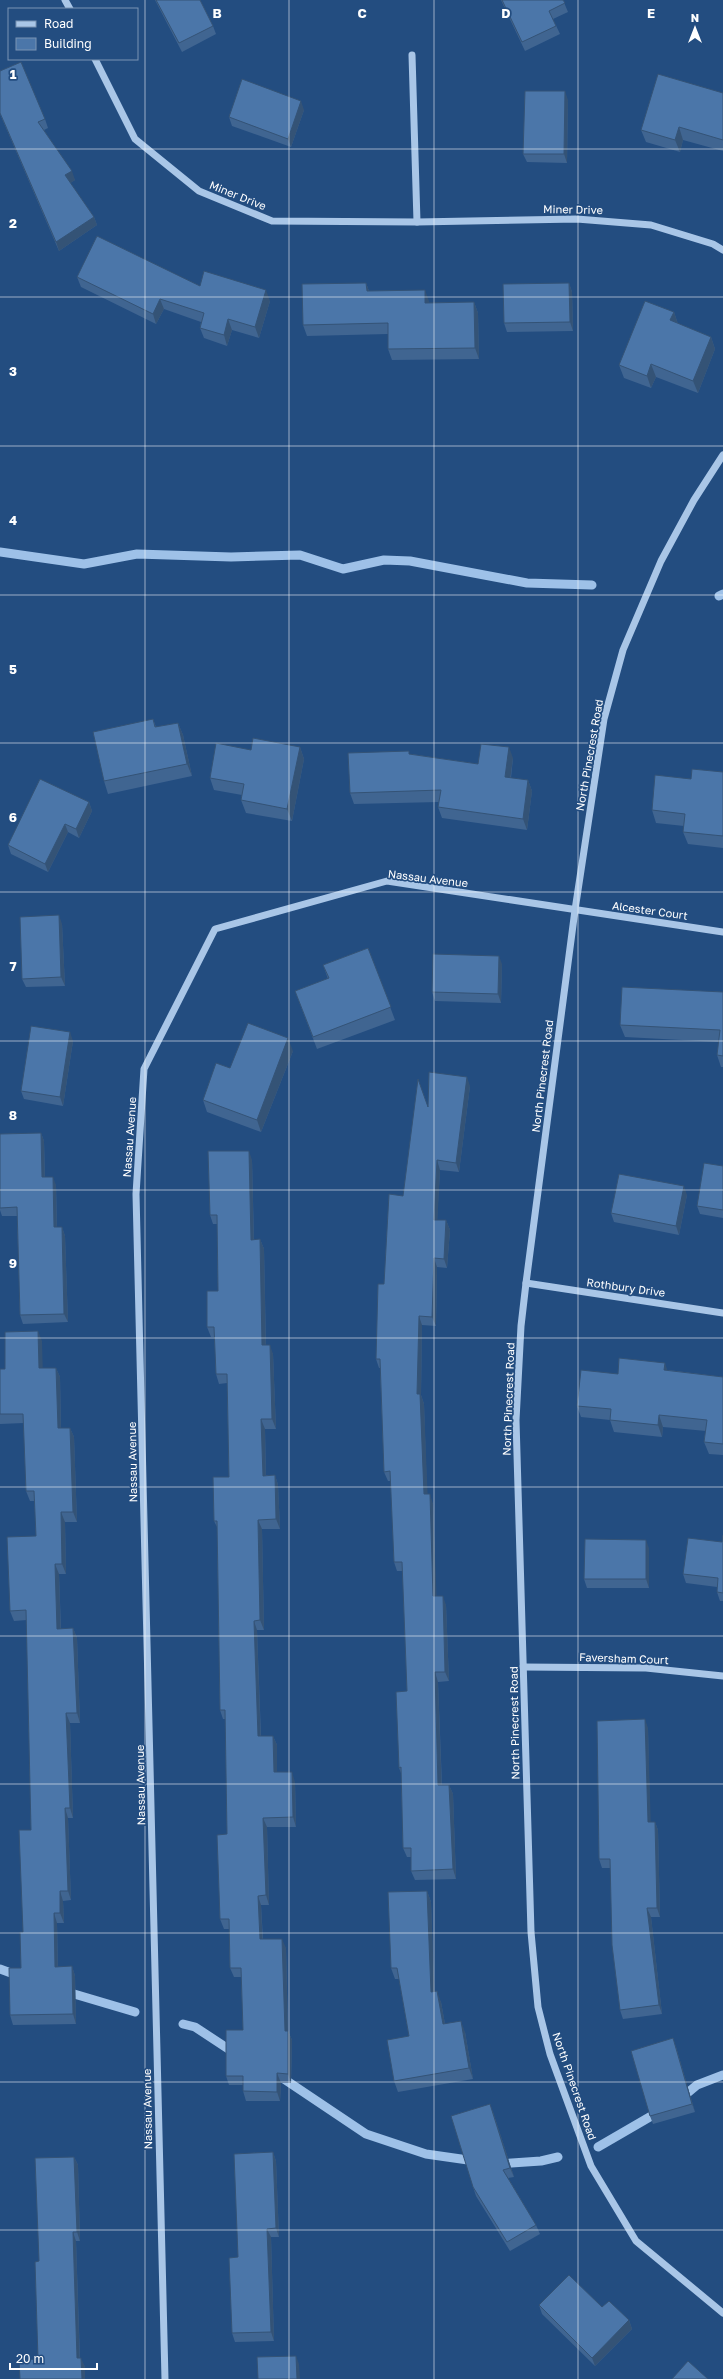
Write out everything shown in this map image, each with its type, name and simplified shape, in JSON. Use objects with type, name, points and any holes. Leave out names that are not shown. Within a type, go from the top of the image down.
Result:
[{"type":"street","points":[[412,55],[417,222]]},
{"type":"street","name":"Miner Drive","points":[[96,60],[135,139],[199,191],[272,221],[417,222],[577,219],[643,224],[713,244],[723,250]]},
{"type":"street","name":"North Pinecrest Road","points":[[723,455],[694,500],[661,561],[623,650],[604,719],[575,910],[526,1283],[521,1326],[516,1420],[531,1932],[538,2007],[550,2054],[591,2166],[636,2241],[723,2313]]},
{"type":"street","name":"Nassau Avenue","points":[[165,2379],[136,1194],[144,1069],[215,929],[387,881],[575,910]]},
{"type":"street","name":"Alcester Court","points":[[575,910],[723,932]]},
{"type":"street","name":"Rothbury Drive","points":[[526,1283],[723,1312]]},
{"type":"street","name":"Faversham Court","points":[[523,1667],[646,1668],[723,1676]]},
{"type":"building","points":[[156,0],[200,0],[213,26],[179,43]]},
{"type":"building","points":[[502,0],[563,0],[565,3],[549,11],[556,26],[522,42]]},
{"type":"building","points":[[21,62],[45,119],[38,122],[72,171],[65,175],[94,217],[56,242],[0,113],[0,71]]},
{"type":"building","points":[[658,74],[723,93],[723,140],[679,127],[675,140],[641,130]]},
{"type":"building","points":[[242,79],[301,101],[288,139],[229,117]]},
{"type":"building","points":[[525,91],[565,91],[564,154],[523,154]]},
{"type":"building","points":[[97,236],[200,286],[204,271],[266,290],[255,327],[228,319],[224,335],[200,328],[204,313],[160,299],[153,314],[77,277]]},
{"type":"building","points":[[366,283],[367,291],[425,290],[425,303],[474,302],[475,348],[388,349],[388,323],[303,325],[302,284]]},
{"type":"building","points":[[569,283],[570,322],[504,323],[503,284]]},
{"type":"building","points":[[645,301],[674,312],[670,320],[711,337],[693,381],[651,364],[647,376],[619,365]]},
{"type":"building","points":[[153,719],[155,727],[178,723],[187,764],[104,781],[93,732]]},
{"type":"building","points":[[253,738],[300,747],[287,809],[241,800],[244,784],[210,778],[216,743],[251,750]]},
{"type":"building","points":[[481,744],[509,747],[505,777],[528,780],[523,819],[438,807],[441,790],[350,793],[348,753],[409,751],[409,754],[478,764]]},
{"type":"building","points":[[692,769],[723,772],[723,836],[683,832],[685,814],[652,810],[655,775],[691,779]]},
{"type":"building","points":[[40,779],[89,802],[76,829],[65,824],[45,864],[8,845]]},
{"type":"building","points":[[59,915],[61,977],[22,979],[20,917]]},
{"type":"building","points":[[368,948],[391,1007],[313,1037],[295,991],[329,978],[323,965]]},
{"type":"building","points":[[433,954],[499,956],[498,994],[432,992]]},
{"type":"building","points":[[622,987],[723,992],[723,1056],[717,1055],[720,1030],[620,1025]]},
{"type":"building","points":[[248,1023],[288,1038],[257,1120],[203,1100],[216,1063],[230,1068]]},
{"type":"building","points":[[31,1026],[70,1032],[60,1097],[21,1091]]},
{"type":"building","points":[[429,1072],[467,1077],[456,1163],[437,1160],[434,1220],[446,1220],[444,1259],[434,1258],[432,1317],[419,1316],[417,1394],[420,1394],[424,1494],[430,1494],[433,1596],[443,1596],[445,1672],[435,1672],[438,1785],[449,1785],[453,1869],[411,1871],[411,1848],[403,1848],[401,1767],[399,1768],[396,1692],[407,1691],[402,1562],[394,1562],[390,1471],[384,1472],[380,1359],[376,1359],[378,1284],[384,1284],[389,1194],[403,1196],[418,1079],[428,1107]]},
{"type":"building","points":[[41,1133],[42,1177],[53,1177],[54,1227],[62,1227],[64,1314],[20,1315],[17,1207],[0,1208],[0,1134]]},
{"type":"building","points":[[208,1151],[249,1151],[251,1240],[260,1239],[262,1345],[270,1345],[272,1419],[261,1419],[263,1476],[275,1475],[276,1519],[258,1520],[260,1620],[254,1621],[258,1736],[273,1736],[274,1772],[292,1772],[293,1817],[263,1818],[266,1895],[258,1896],[260,1939],[282,1939],[285,2031],[288,2031],[288,2074],[277,2073],[277,2092],[243,2091],[243,2076],[226,2076],[226,2030],[243,2030],[241,1968],[230,1968],[229,1919],[220,1919],[217,1835],[227,1834],[225,1710],[220,1710],[217,1521],[214,1521],[213,1477],[229,1477],[227,1374],[216,1374],[214,1327],[207,1327],[207,1291],[218,1291],[217,1215],[210,1215]]},
{"type":"building","points":[[704,1163],[723,1166],[723,1210],[697,1206]]},
{"type":"building","points":[[619,1174],[684,1186],[676,1226],[611,1213]]},
{"type":"building","points":[[38,1331],[39,1368],[56,1368],[58,1428],[70,1428],[73,1512],[61,1512],[62,1564],[55,1564],[57,1629],[73,1628],[77,1713],[66,1713],[70,1808],[65,1808],[68,1891],[60,1891],[60,1913],[54,1913],[55,1967],[72,1966],[73,2014],[10,2015],[9,1968],[21,1968],[20,1932],[23,1932],[19,1830],[31,1830],[26,1610],[10,1611],[7,1537],[36,1536],[34,1491],[26,1491],[23,1414],[0,1414],[0,1369],[5,1369],[5,1332]]},
{"type":"building","points":[[619,1358],[665,1363],[664,1370],[723,1377],[723,1444],[704,1442],[707,1420],[659,1415],[658,1425],[610,1420],[611,1409],[577,1406],[581,1370],[618,1374]]},
{"type":"building","points":[[723,1535],[723,1593],[717,1592],[718,1578],[683,1574],[688,1538],[722,1542]]},
{"type":"building","points":[[585,1539],[646,1540],[646,1579],[584,1579]]},
{"type":"building","points":[[645,1719],[648,1822],[655,1822],[657,1908],[647,1908],[659,2005],[620,2010],[612,1945],[610,1859],[599,1859],[597,1721]]},
{"type":"building","points":[[427,1891],[431,1992],[437,1991],[443,2024],[461,2021],[469,2068],[394,2081],[387,2040],[409,2036],[397,1968],[391,1968],[388,1892]]},
{"type":"building","points":[[673,2038],[692,2104],[650,2116],[631,2051]]},
{"type":"building","points":[[490,2104],[510,2168],[503,2170],[536,2225],[507,2242],[473,2187],[451,2116]]},
{"type":"building","points":[[273,2152],[276,2228],[267,2229],[271,2332],[232,2333],[229,2258],[238,2257],[234,2154]]},
{"type":"building","points":[[74,2157],[77,2232],[73,2232],[77,2358],[81,2358],[82,2379],[20,2379],[19,2360],[38,2359],[35,2262],[39,2261],[35,2158]]},
{"type":"building","points":[[569,2275],[602,2307],[609,2301],[629,2320],[592,2358],[539,2305]]},
{"type":"building","points":[[296,2356],[297,2379],[258,2379],[257,2357]]},
{"type":"building","points":[[688,2361],[708,2379],[672,2379]]},
{"type":"waterway","points":[[0,552],[84,564],[137,554],[231,557],[300,555],[343,569],[384,560],[410,561],[527,583],[592,585]]},
{"type":"waterway","points":[[719,596],[723,594]]},
{"type":"waterway","points":[[0,1969],[19,1976]]},
{"type":"waterway","points":[[64,1991],[135,2012]]},
{"type":"waterway","points":[[183,2024],[195,2027],[236,2054]]},
{"type":"waterway","points":[[679,2100],[697,2085],[723,2075]]},
{"type":"waterway","points":[[281,2077],[366,2134],[426,2154],[475,2161]]},
{"type":"waterway","points":[[598,2147],[660,2111]]},
{"type":"waterway","points":[[498,2164],[541,2161],[558,2157]]}]
